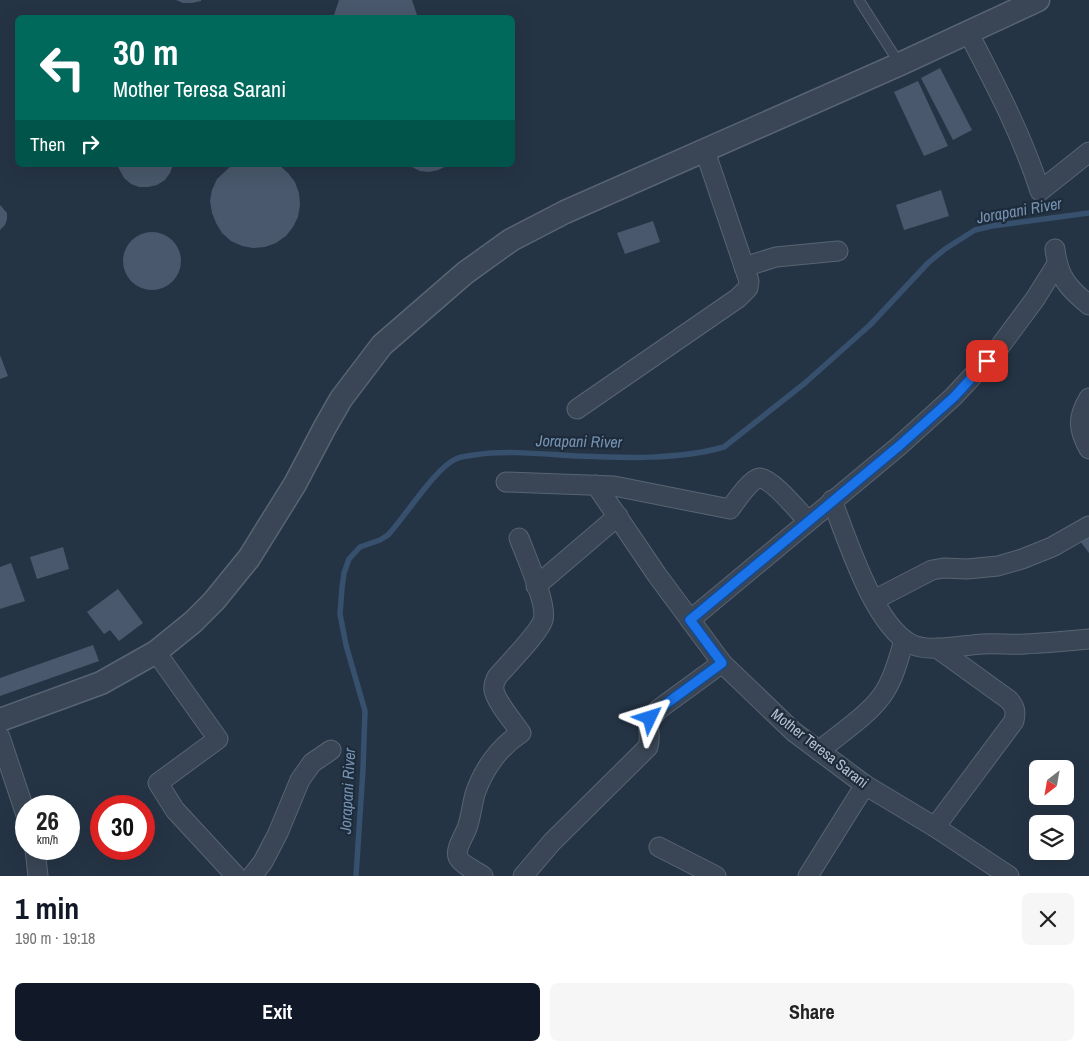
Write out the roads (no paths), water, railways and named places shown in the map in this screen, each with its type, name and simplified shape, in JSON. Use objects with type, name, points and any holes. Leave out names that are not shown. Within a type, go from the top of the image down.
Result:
[{"type":"street","points":[[0,720],[101,683],[156,652],[193,622],[214,601],[249,558],[295,484],[342,399],[382,345],[465,273],[511,240],[565,212],[900,64],[1038,0]]},
{"type":"street","points":[[968,32],[1004,99],[1029,158],[1040,191],[1089,152]]},
{"type":"street","points":[[577,409],[738,298],[748,288],[749,281],[705,151]]},
{"type":"street","points":[[744,266],[776,257],[838,251]]},
{"type":"street","points":[[690,620],[899,446],[954,397],[998,349],[1035,299],[1056,256],[1064,281],[1089,305]]},
{"type":"street","points":[[1089,398],[1082,410],[1079,429],[1089,449]]},
{"type":"street","points":[[506,482],[614,486],[730,508],[752,482],[758,478],[764,478],[772,483],[808,521]]},
{"type":"street","name":"Mother Teresa Sarani","points":[[596,485],[657,575],[722,663],[794,732],[865,785],[935,827],[984,869],[1009,876]]},
{"type":"street","points":[[832,500],[858,568],[874,600],[891,626],[904,640],[914,645],[937,648],[1089,639]]},
{"type":"street","points":[[536,586],[618,516]]},
{"type":"street","points":[[874,600],[932,570],[998,566],[1022,560],[1052,547],[1089,526]]},
{"type":"street","points":[[473,873],[458,858],[457,852],[467,828],[475,795],[484,773],[496,756],[513,738],[521,733],[498,698],[494,690],[494,683],[539,629],[544,618],[536,586],[518,538]]},
{"type":"street","points":[[819,751],[870,708],[885,692],[895,672],[904,640]]},
{"type":"street","points":[[935,827],[1014,721],[1016,713],[1015,707],[1009,700],[937,648]]},
{"type":"street","points":[[156,652],[218,739],[158,783],[175,810],[236,876]]},
{"type":"street","points":[[523,876],[552,842],[648,747],[650,718],[659,709],[722,663]]},
{"type":"street","points":[[0,736],[19,795]]},
{"type":"street","points":[[252,876],[263,862],[278,833],[300,780],[312,763],[331,750]]},
{"type":"street","points":[[808,876],[865,785]]},
{"type":"street","points":[[659,847],[716,876]]},
{"type":"street","points":[[36,860],[38,876]]},
{"type":"lane","points":[[859,0],[900,64]]},
{"type":"waterway","name":"Jorapani River","points":[[356,876],[365,711],[346,645],[340,614],[344,573],[349,559],[360,547],[388,535],[439,472],[460,457],[487,454],[538,453],[595,457],[650,457],[688,454],[724,447],[805,383],[870,325],[928,263],[945,249],[975,230],[1089,213]]}]
